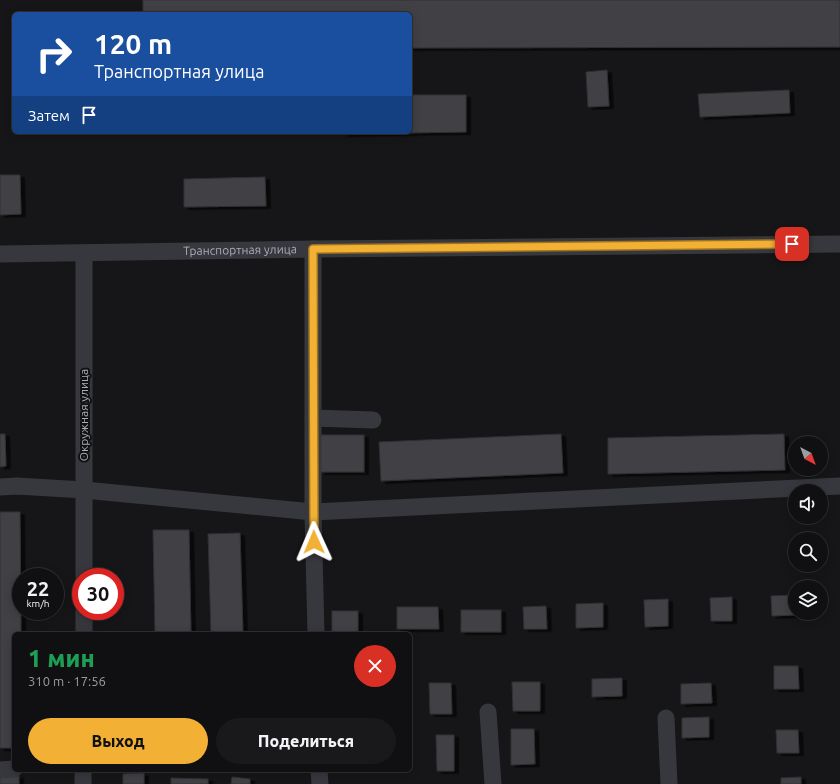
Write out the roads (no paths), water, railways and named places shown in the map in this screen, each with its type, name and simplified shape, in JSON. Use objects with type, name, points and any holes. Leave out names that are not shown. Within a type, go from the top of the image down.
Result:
[{"type":"street","name":"Транспортная улица","points":[[0,254],[313,249],[840,244]]},
{"type":"street","points":[[313,249],[313,512],[316,632]]},
{"type":"street","name":"Окружная улица","points":[[84,253],[84,568]]},
{"type":"street","points":[[313,418],[373,420]]},
{"type":"street","points":[[0,487],[17,486],[84,490],[313,512],[840,486]]},
{"type":"street","points":[[84,620],[84,632]]},
{"type":"street","points":[[488,712],[493,784]]},
{"type":"street","points":[[666,718],[669,784]]},
{"type":"street","points":[[0,770],[12,769]]},
{"type":"street","points":[[83,772],[83,784]]},
{"type":"street","points":[[320,772],[320,784]]}]
